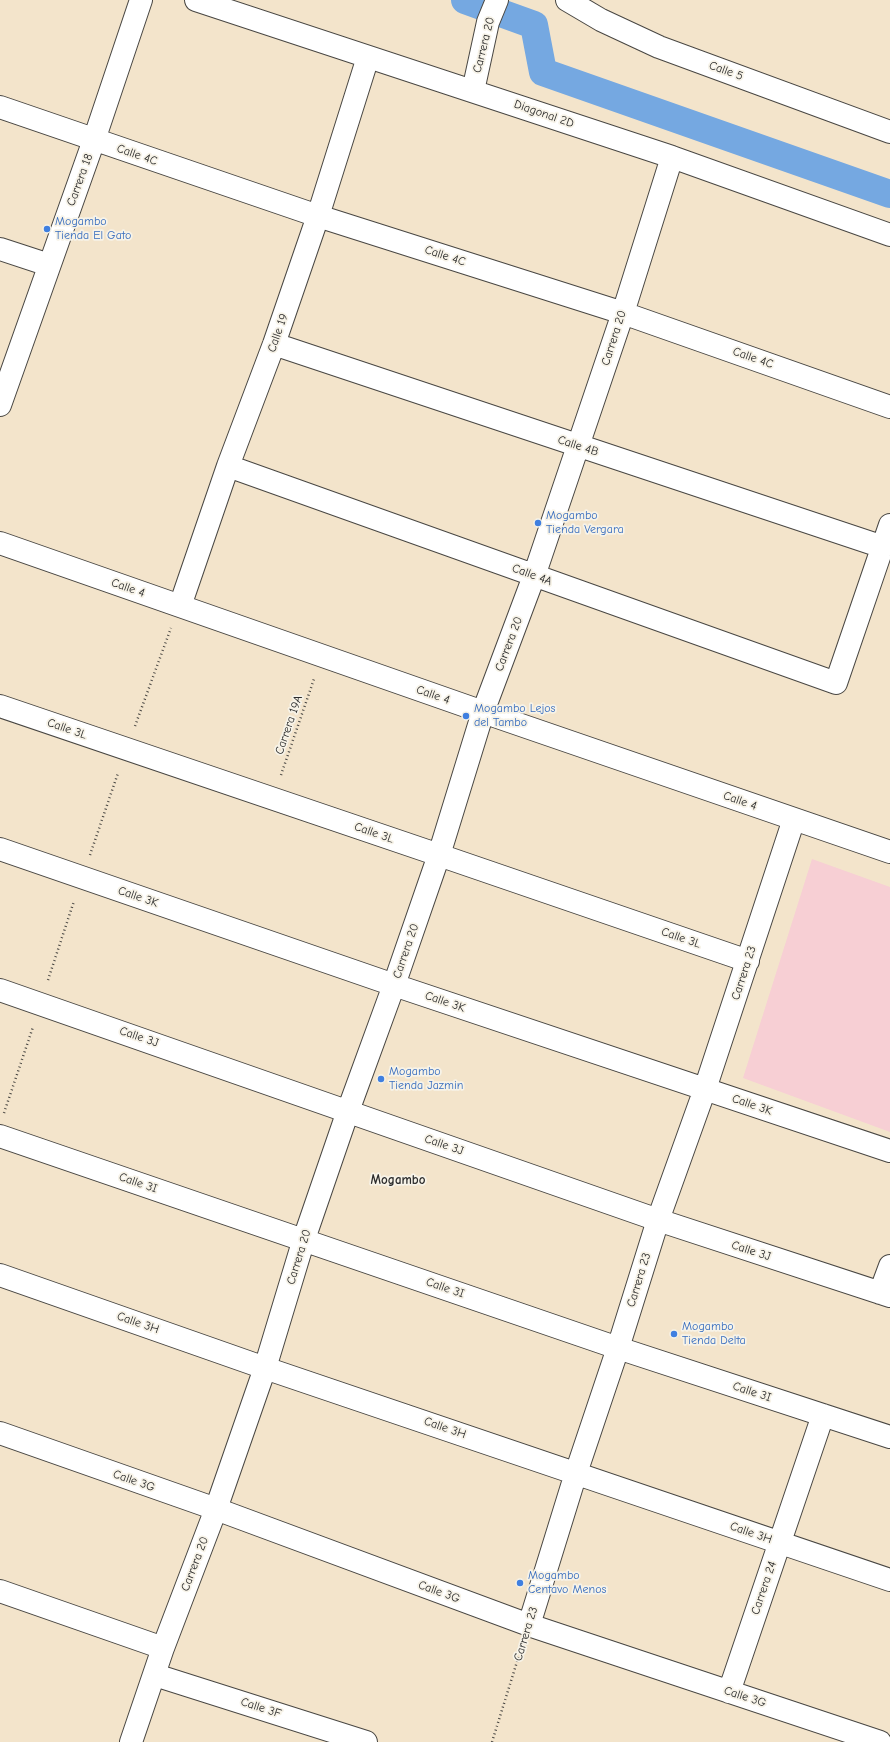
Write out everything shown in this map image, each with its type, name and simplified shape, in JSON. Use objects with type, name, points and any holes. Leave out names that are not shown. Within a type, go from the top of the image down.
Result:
[{"type":"street","name":"Carrera 18","points":[[1,397],[94,140],[141,0]]},
{"type":"street","name":"Diagonal 2D","points":[[196,0],[672,157],[890,235]]},
{"type":"street","name":"Carrera 20","points":[[473,91],[488,22],[497,0]]},
{"type":"street","name":"Calle 5","points":[[567,0],[601,20],[659,47],[890,132]]},
{"type":"street","name":"Calle 19","points":[[180,606],[228,466],[274,344],[318,216],[368,57]]},
{"type":"street","name":"Calle 4C","points":[[0,107],[318,216],[623,313],[890,407]]},
{"type":"street","name":"Carrera 20","points":[[131,1742],[163,1648],[216,1509],[265,1368],[304,1239],[439,855],[483,712],[534,576],[623,313],[672,157]]},
{"type":"street","points":[[0,249],[49,265]]},
{"type":"street","name":"Calle 4B","points":[[274,344],[883,547]]},
{"type":"street","name":"Calle 4A","points":[[228,466],[836,683],[883,547]]},
{"type":"street","points":[[883,547],[890,526]]},
{"type":"street","name":"Calle 4","points":[[0,543],[483,712],[890,852]]},
{"type":"street","name":"Calle 3L","points":[[0,706],[748,961]]},
{"type":"street","name":"Carrera 23","points":[[529,1625],[576,1473],[618,1348],[658,1220],[705,1089],[794,819]]},
{"type":"street","name":"Calle 3K","points":[[0,849],[394,985],[890,1151]]},
{"type":"street","name":"Calle 3J","points":[[0,990],[658,1220],[885,1294]]},
{"type":"street","name":"Calle 3I","points":[[0,1136],[304,1239],[618,1348],[890,1437]]},
{"type":"street","points":[[885,1294],[890,1266]]},
{"type":"street","name":"Calle 3H","points":[[0,1275],[265,1368],[890,1580]]},
{"type":"street","name":"Carrera 24","points":[[729,1692],[823,1415]]},
{"type":"street","name":"Calle 3G","points":[[0,1433],[216,1509],[529,1625],[880,1742]]},
{"type":"street","points":[[0,1591],[163,1648]]},
{"type":"street","name":"Calle 3F","points":[[155,1674],[366,1742]]},
{"type":"path","name":"Carrera 19A","points":[[273,799],[322,656]]},
{"type":"path","name":"Carrera 23","points":[[492,1742],[529,1625]]},
{"type":"shaded area","points":[[812,859],[890,887],[890,1132],[743,1078]]},
{"type":"waterway","points":[[465,0],[534,25],[543,72],[890,194]]},
{"type":"place","name":"Mogambo Tienda El Gato","points":[[47,229]]},
{"type":"place","name":"Mogambo Tienda Vergara","points":[[538,523]]},
{"type":"place","name":"Mogambo Lejos del Tambo","points":[[466,716]]},
{"type":"place","name":"Mogambo Tienda Jazmin","points":[[381,1079]]},
{"type":"place","name":"Mogambo Tienda Delta","points":[[674,1334]]},
{"type":"place","name":"Mogambo Centavo Menos","points":[[520,1583]]},
{"type":"district","name":"Mogambo","points":[[398,1180]]}]
